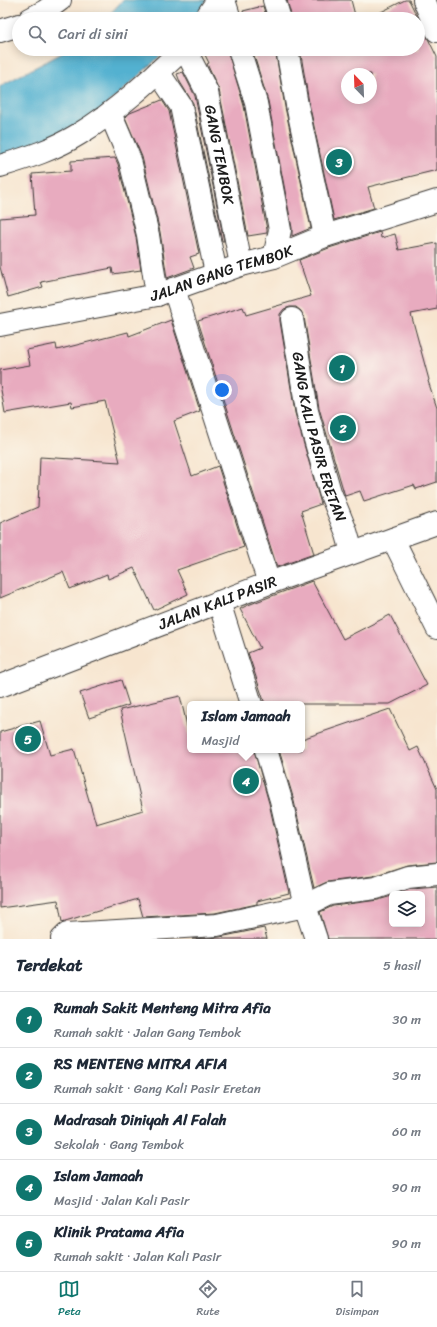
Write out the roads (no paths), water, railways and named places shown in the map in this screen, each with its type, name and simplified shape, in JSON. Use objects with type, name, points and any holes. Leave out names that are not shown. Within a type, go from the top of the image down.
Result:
[{"type":"street","points":[[43,12],[60,0]]},
{"type":"street","points":[[210,12],[218,0]]},
{"type":"street","points":[[224,0],[228,12]]},
{"type":"street","points":[[274,0],[278,12]]},
{"type":"street","points":[[424,0],[437,31]]},
{"type":"street","points":[[0,31],[12,27]]},
{"type":"street","points":[[0,166],[35,155],[78,135],[110,113],[176,56]]},
{"type":"street","name":"GANG TEMBOK","points":[[188,56],[207,92],[241,265]]},
{"type":"street","points":[[241,56],[256,103],[280,230],[274,257]]},
{"type":"street","points":[[288,56],[297,105],[325,236]]},
{"type":"street","name":"GANG TEMBOK","points":[[158,72],[181,106],[216,273]]},
{"type":"street","points":[[110,113],[130,160],[148,235],[166,292],[269,583]]},
{"type":"street","name":"JALAN GANG TEMBOK","points":[[0,325],[166,292],[216,273],[274,257],[325,236],[437,201]]},
{"type":"street","name":"GANG KALI PASIR ERETAN","points":[[292,319],[307,411],[330,492],[346,532],[352,552]]},
{"type":"street","name":"JALAN KALI PASIR","points":[[0,686],[352,552],[437,523]]},
{"type":"street","points":[[393,539],[437,628]]},
{"type":"street","points":[[219,602],[250,701]]},
{"type":"street","points":[[267,753],[281,800],[305,906],[316,939]]},
{"type":"street","points":[[62,939],[67,934],[217,925],[305,906],[329,894],[376,888],[408,877],[437,874]]},
{"type":"water","points":[[123,0],[207,0],[199,12],[112,12]]},
{"type":"water","points":[[57,56],[160,56],[89,121],[22,150],[0,156],[0,86]]},
{"type":"place","name":"Madrasah Diniyah Al Falah","points":[[339,162]]},
{"type":"place","name":"Rumah Sakit Menteng Mitra Afia","points":[[342,368]]},
{"type":"place","name":"RS MENTENG MITRA AFIA","points":[[343,428]]},
{"type":"place","name":"Klinik Pratama Afia","points":[[28,739]]},
{"type":"place","name":"Islam Jamaah","points":[[246,781]]}]
